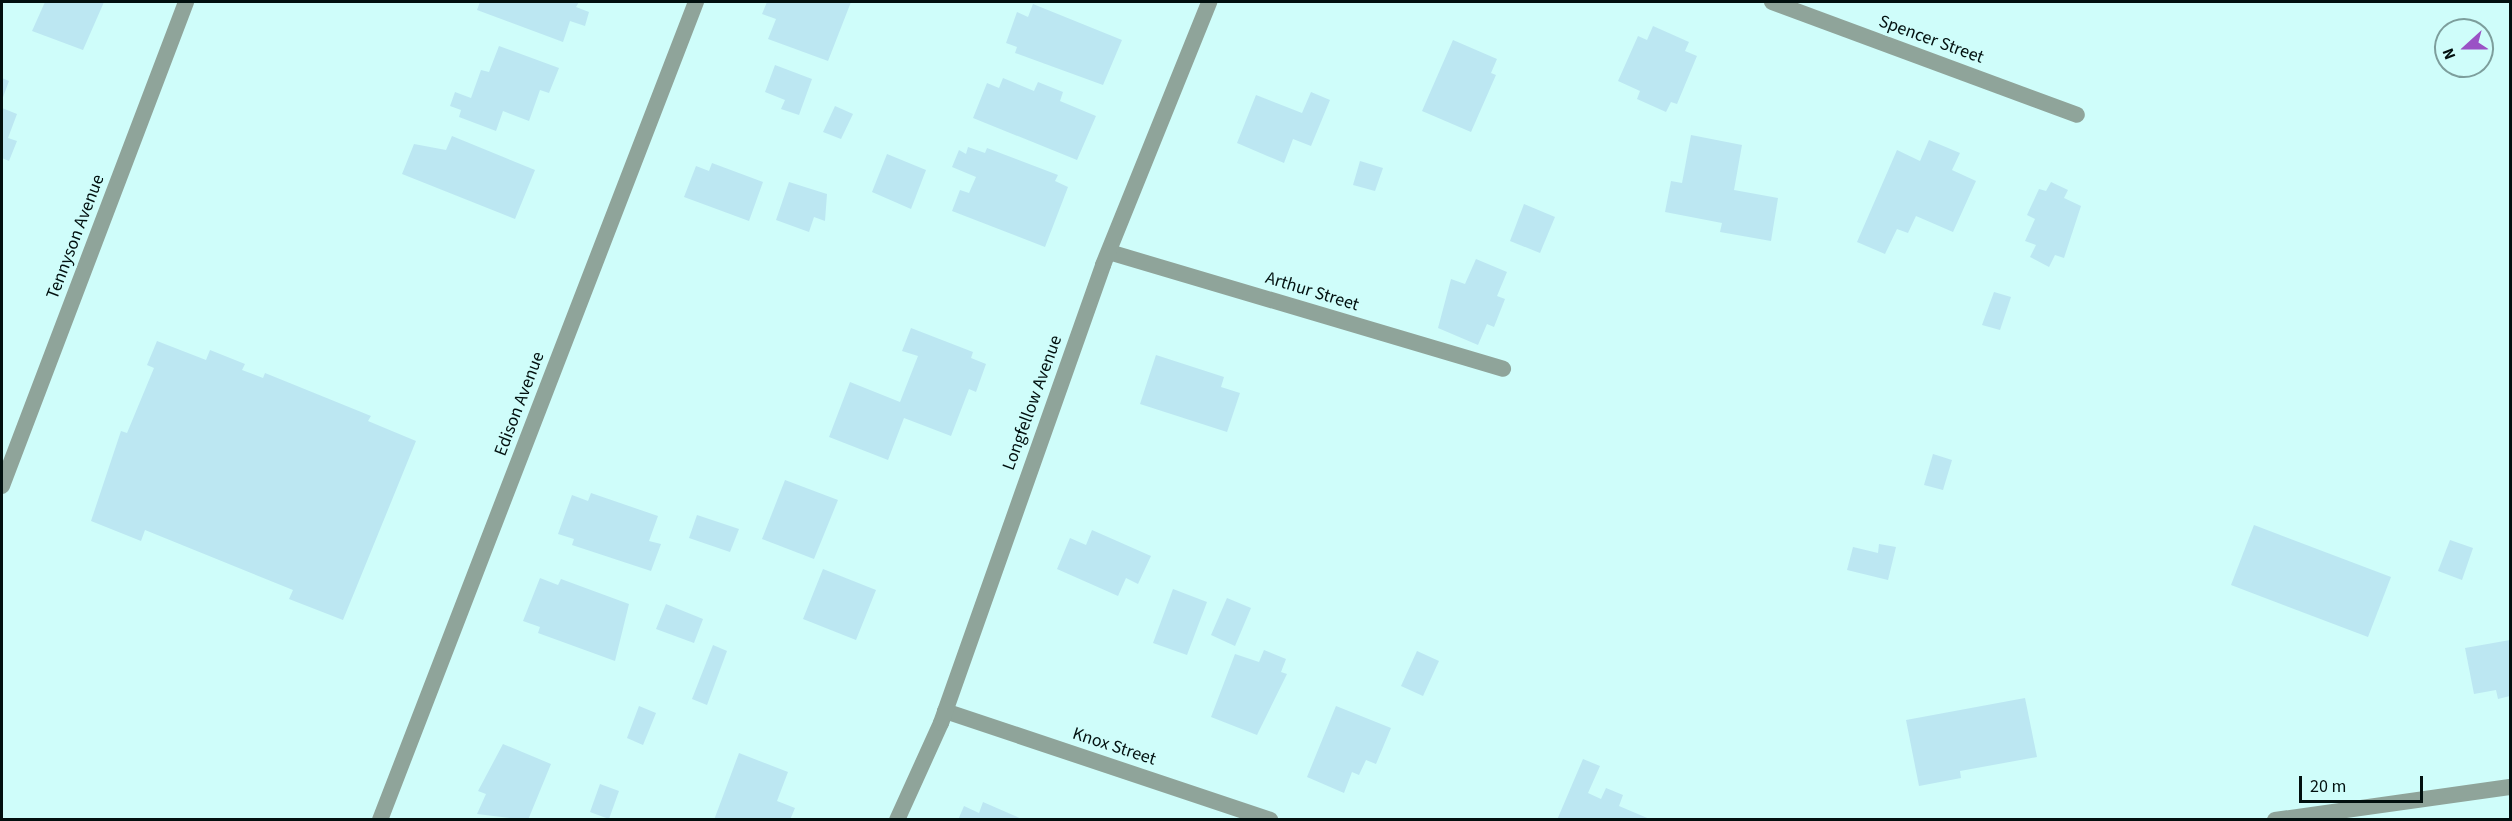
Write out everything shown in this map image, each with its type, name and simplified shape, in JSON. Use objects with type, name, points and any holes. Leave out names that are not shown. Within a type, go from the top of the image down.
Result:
[{"type":"street","name":"Tennyson Avenue","points":[[2,486],[186,2]]},
{"type":"street","name":"Edison Avenue","points":[[380,819],[696,2]]},
{"type":"street","name":"Longfellow Avenue","points":[[897,819],[945,711],[1109,252],[1209,2]]},
{"type":"street","name":"Spencer Street","points":[[1772,2],[2077,115]]},
{"type":"street","name":"Arthur Street","points":[[1109,252],[1503,369]]},
{"type":"street","name":"Knox Street","points":[[945,711],[1270,819]]},
{"type":"street","points":[[2275,819],[2511,787]]},
{"type":"building","points":[[45,2],[104,2],[83,50],[32,31]]},
{"type":"building","points":[[480,2],[579,2],[576,7],[589,12],[585,26],[570,21],[563,42],[477,10]]},
{"type":"building","points":[[767,2],[851,2],[828,61],[768,39],[776,19],[762,14]]},
{"type":"building","points":[[1033,4],[1122,40],[1103,85],[1015,53],[1017,47],[1006,43],[1017,12],[1028,17]]},
{"type":"building","points":[[1653,26],[1689,42],[1685,51],[1697,56],[1677,104],[1671,102],[1666,112],[1637,99],[1640,91],[1618,81],[1638,36],[1647,40]]},
{"type":"building","points":[[1453,40],[1497,59],[1491,73],[1496,75],[1471,132],[1422,111]]},
{"type":"building","points":[[499,46],[559,68],[549,93],[540,90],[529,121],[503,111],[496,131],[459,117],[461,110],[450,106],[455,92],[471,98],[481,70],[489,72]]},
{"type":"building","points":[[775,65],[812,79],[799,115],[781,109],[785,100],[765,92]]},
{"type":"building","points":[[2,78],[9,81],[2,100]]},
{"type":"building","points":[[1003,78],[1034,91],[1038,82],[1063,92],[1060,101],[1096,116],[1077,160],[973,118],[987,83],[999,88]]},
{"type":"building","points":[[1311,92],[1330,100],[1311,146],[1293,139],[1284,163],[1237,143],[1256,95],[1302,113]]},
{"type":"building","points":[[835,106],[853,114],[841,139],[823,132]]},
{"type":"building","points":[[2,108],[17,114],[8,138],[17,141],[9,161],[2,158]]},
{"type":"building","points":[[1691,135],[1742,145],[1734,190],[1778,198],[1771,241],[1720,232],[1722,223],[1665,212],[1671,181],[1682,183]]},
{"type":"building","points":[[452,136],[535,170],[515,219],[402,174],[414,144],[446,150]]},
{"type":"building","points":[[1929,140],[1960,153],[1952,170],[1976,181],[1953,232],[1916,216],[1908,233],[1897,229],[1885,254],[1857,242],[1897,150],[1920,161]]},
{"type":"building","points":[[968,147],[985,153],[987,148],[1058,175],[1055,181],[1068,187],[1045,247],[952,211],[960,190],[969,193],[976,177],[952,167],[959,150],[966,154]]},
{"type":"building","points":[[887,154],[926,170],[911,209],[872,192]]},
{"type":"building","points":[[1360,161],[1383,168],[1375,191],[1353,185]]},
{"type":"building","points":[[712,163],[763,182],[749,221],[684,197],[696,166],[709,171]]},
{"type":"building","points":[[789,182],[827,194],[825,221],[814,217],[809,232],[776,220]]},
{"type":"building","points":[[2051,182],[2068,190],[2064,198],[2081,206],[2064,258],[2055,255],[2049,267],[2030,257],[2036,245],[2025,241],[2035,219],[2027,215],[2039,189],[2046,191]]},
{"type":"building","points":[[1524,204],[1555,217],[1540,253],[1510,241]]},
{"type":"building","points":[[1476,259],[1507,272],[1497,296],[1505,299],[1494,327],[1487,324],[1478,345],[1438,328],[1451,279],[1465,284]]},
{"type":"building","points":[[1994,292],[2011,297],[2000,330],[1982,325]]},
{"type":"building","points":[[911,328],[973,352],[971,358],[986,364],[976,392],[969,389],[951,436],[904,418],[888,460],[829,437],[850,382],[900,402],[918,356],[902,351]]},
{"type":"building","points":[[157,341],[206,360],[210,350],[245,364],[242,370],[263,378],[265,373],[371,416],[368,421],[416,441],[343,620],[289,599],[293,590],[145,530],[141,541],[91,521],[121,431],[127,433],[154,368],[147,365]]},
{"type":"building","points":[[1156,355],[1224,377],[1221,387],[1240,393],[1227,432],[1140,404]]},
{"type":"building","points":[[1933,454],[1952,460],[1943,490],[1924,485]]},
{"type":"building","points":[[785,480],[838,500],[814,559],[762,539]]},
{"type":"building","points":[[591,493],[658,516],[649,541],[661,544],[651,571],[572,545],[574,539],[558,534],[572,495],[588,501]]},
{"type":"building","points":[[697,515],[739,529],[730,552],[689,538]]},
{"type":"building","points":[[2254,525],[2391,577],[2368,637],[2231,585]]},
{"type":"building","points":[[1092,530],[1151,556],[1138,584],[1126,578],[1118,596],[1057,569],[1070,538],[1086,545]]},
{"type":"building","points":[[2450,540],[2473,548],[2462,580],[2438,571]]},
{"type":"building","points":[[1879,544],[1896,547],[1888,580],[1847,570],[1853,547],[1878,553]]},
{"type":"building","points":[[823,569],[876,590],[856,640],[803,619]]},
{"type":"building","points":[[540,578],[558,585],[561,579],[629,604],[615,661],[538,633],[540,627],[523,621]]},
{"type":"building","points":[[1173,589],[1207,602],[1187,655],[1153,643]]},
{"type":"building","points":[[1227,598],[1251,608],[1235,646],[1211,635]]},
{"type":"building","points":[[666,604],[703,619],[694,643],[656,629]]},
{"type":"building","points":[[2510,640],[2510,696],[2498,699],[2496,690],[2474,694],[2465,648]]},
{"type":"building","points":[[713,645],[727,651],[707,705],[692,699]]},
{"type":"building","points":[[1264,650],[1286,659],[1281,672],[1287,674],[1257,735],[1211,717],[1235,654],[1259,662]]},
{"type":"building","points":[[1417,651],[1439,661],[1423,696],[1401,686]]},
{"type":"building","points":[[2025,698],[2037,757],[1960,771],[1961,778],[1919,786],[1906,720]]},
{"type":"building","points":[[639,706],[656,713],[643,745],[627,738]]},
{"type":"building","points":[[1336,706],[1391,728],[1376,764],[1366,760],[1359,775],[1352,772],[1344,793],[1307,777]]},
{"type":"building","points":[[503,744],[551,764],[528,820],[477,814],[486,794],[478,791]]},
{"type":"building","points":[[739,753],[788,772],[777,801],[795,808],[790,820],[714,820]]},
{"type":"building","points":[[1583,759],[1600,766],[1588,793],[1601,799],[1606,788],[1623,795],[1619,806],[1652,820],[1557,820]]},
{"type":"building","points":[[600,784],[619,791],[609,819],[590,812]]},
{"type":"building","points":[[983,802],[1024,820],[958,820],[964,806],[979,813]]}]
